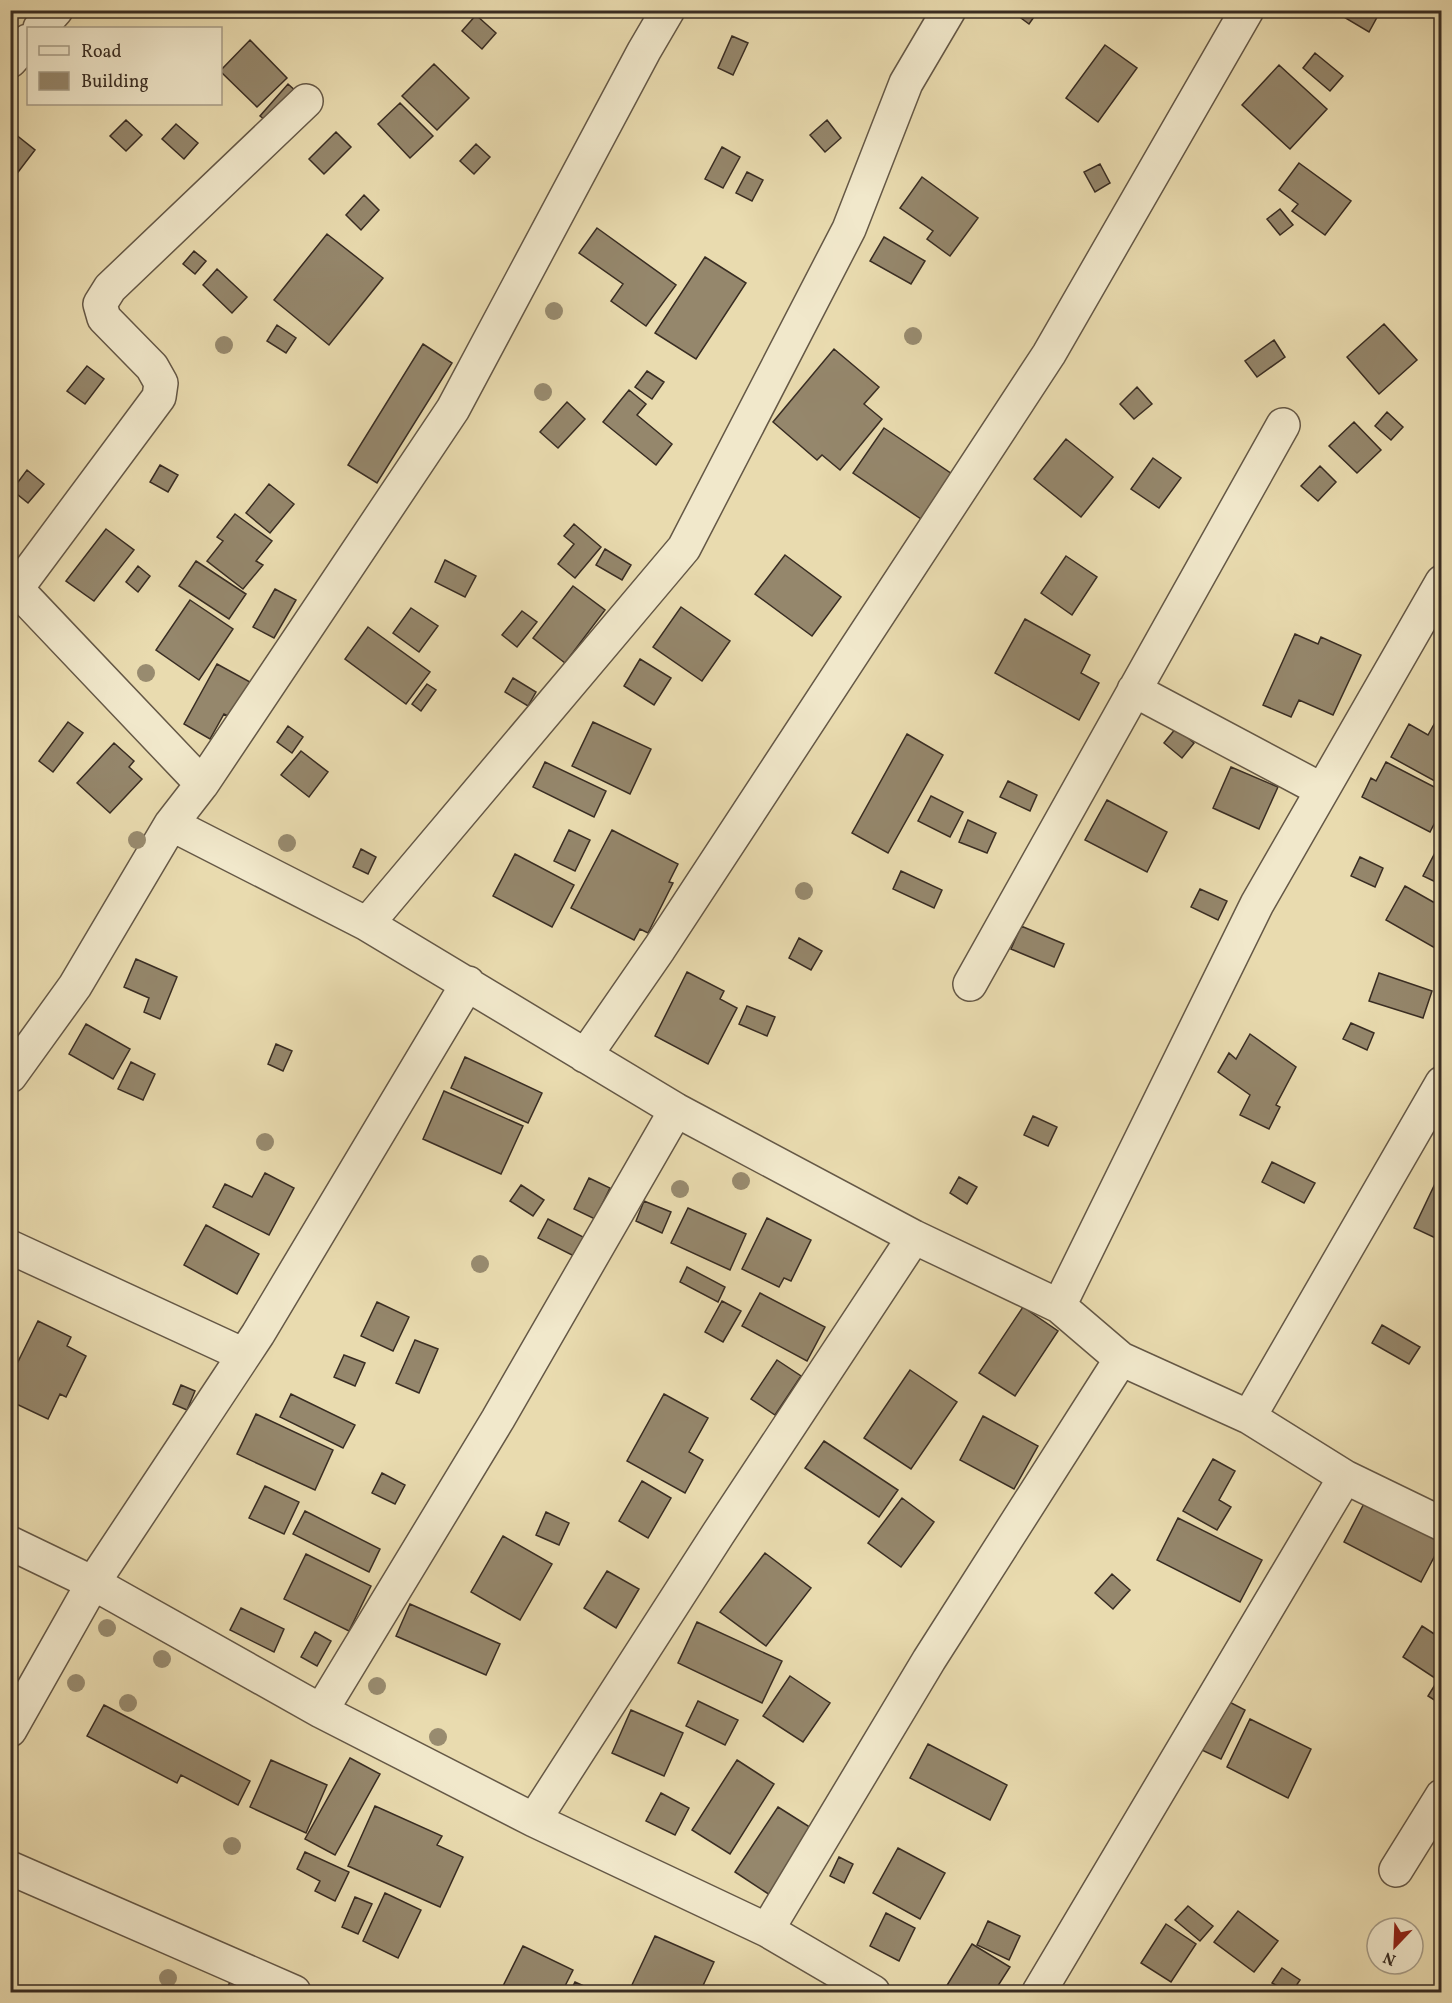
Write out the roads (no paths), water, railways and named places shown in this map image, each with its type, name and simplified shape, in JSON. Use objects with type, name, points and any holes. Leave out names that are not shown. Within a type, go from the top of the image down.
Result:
[{"type":"street","points":[[41,27],[56,10]]},
{"type":"street","points":[[10,1076],[75,986],[171,824],[202,784],[453,409],[668,10]]},
{"type":"street","points":[[367,924],[684,548],[849,229],[906,83],[948,10]]},
{"type":"street","points":[[585,1056],[659,949],[1049,354],[1247,10]]},
{"type":"street","points":[[10,61],[27,42]]},
{"type":"street","points":[[202,784],[14,585],[159,397],[161,383],[152,367],[104,318],[100,304],[110,288],[306,101]]},
{"type":"street","points":[[970,984],[1283,425]]},
{"type":"street","points":[[1059,1306],[1257,904],[1442,582]]},
{"type":"street","points":[[1134,690],[1322,790]]},
{"type":"street","points":[[171,824],[367,924],[676,1110],[914,1237],[1059,1306],[1121,1359],[1250,1418],[1345,1477],[1442,1524]]},
{"type":"street","points":[[10,1730],[93,1583],[244,1355],[468,983]]},
{"type":"street","points":[[1250,1418],[1442,1083]]},
{"type":"street","points":[[321,1711],[498,1419],[676,1110]]},
{"type":"street","points":[[534,1820],[718,1534],[914,1237]]},
{"type":"street","points":[[10,1247],[244,1355]]},
{"type":"street","points":[[766,1930],[930,1660],[1121,1359]]},
{"type":"street","points":[[1039,1992],[1345,1477]]},
{"type":"street","points":[[10,1543],[93,1583],[321,1711],[534,1820],[766,1930],[873,1992]]},
{"type":"street","points":[[1396,1870],[1442,1796]]},
{"type":"street","points":[[10,1868],[294,1992]]}]
